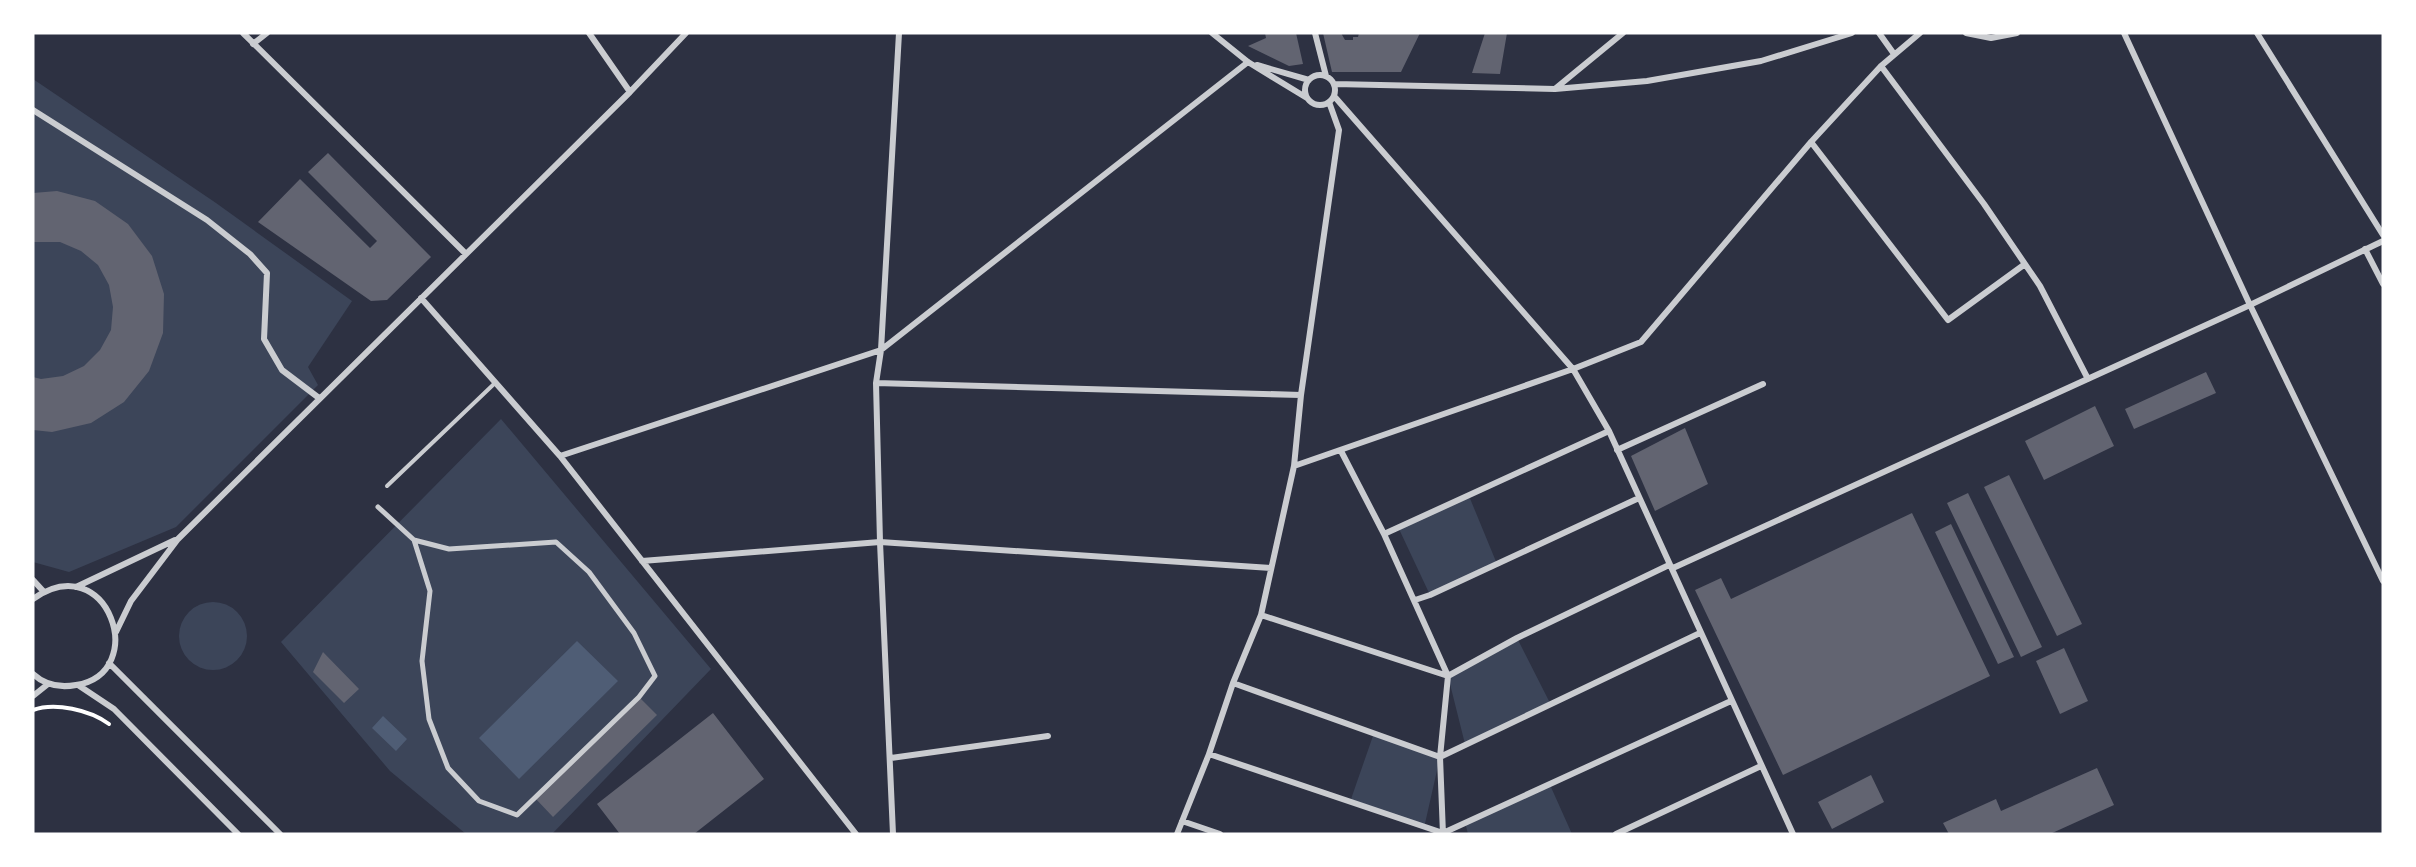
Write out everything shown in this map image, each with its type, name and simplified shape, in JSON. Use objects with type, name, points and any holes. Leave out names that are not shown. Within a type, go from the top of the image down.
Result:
[{"type":"street","points":[[243,33],[465,253]]},
{"type":"street","points":[[253,44],[267,33]]},
{"type":"street","points":[[589,33],[630,92]]},
{"type":"street","points":[[116,632],[130,601],[178,539],[687,33]]},
{"type":"street","points":[[893,834],[880,542],[876,383],[881,350],[899,33]]},
{"type":"street","points":[[1212,33],[1248,62],[1315,104],[1329,102],[1334,96],[1335,84]]},
{"type":"street","points":[[1315,33],[1326,76],[1335,84],[1555,89],[1647,81],[1761,61],[1852,33]]},
{"type":"street","points":[[1555,89],[1623,33]]},
{"type":"street","points":[[1879,33],[1894,54]]},
{"type":"street","points":[[1294,466],[1573,369],[1641,342],[1811,142],[1881,66],[1920,33]]},
{"type":"street","points":[[1966,33],[1991,38],[2017,33]]},
{"type":"street","points":[[2124,33],[2250,305],[2383,581]]},
{"type":"street","points":[[2257,33],[2383,235]]},
{"type":"street","points":[[560,456],[881,350],[1248,62]]},
{"type":"street","points":[[1248,62],[1309,80]]},
{"type":"street","points":[[1881,66],[1984,204],[2040,286],[2088,379]]},
{"type":"street","points":[[1307,98],[1305,88],[1309,80],[1317,75],[1326,76]]},
{"type":"street","points":[[1334,96],[1573,369],[1609,431],[1792,834]]},
{"type":"street","points":[[1177,834],[1209,754],[1233,682],[1261,615],[1294,466],[1301,395],[1339,130],[1329,102]]},
{"type":"street","points":[[33,110],[207,219],[250,254],[267,273],[264,339],[282,370],[318,398]]},
{"type":"street","points":[[1811,142],[1948,320],[2025,264]]},
{"type":"street","points":[[1261,615],[1448,676],[1516,638],[2250,305],[2383,241]]},
{"type":"street","points":[[2365,249],[2383,284]]},
{"type":"street","points":[[421,298],[560,456],[856,834]]},
{"type":"street","points":[[876,383],[1301,395]]},
{"type":"street","points":[[1617,450],[1763,384]]},
{"type":"street","points":[[1384,534],[1609,431]]},
{"type":"street","points":[[1341,451],[1384,534],[1448,676],[1440,757],[1443,833]]},
{"type":"street","points":[[1414,600],[1430,595],[1639,498]]},
{"type":"street","points":[[378,507],[414,540],[450,549],[556,542],[589,572],[634,633],[655,676],[639,697],[517,815],[478,801],[448,768],[429,719],[422,661],[430,591],[414,540]]},
{"type":"street","points":[[33,599],[55,588],[76,587],[178,539]]},
{"type":"street","points":[[642,561],[880,542],[1271,568]]},
{"type":"street","points":[[33,580],[44,592]]},
{"type":"street","points":[[33,674],[48,684],[63,687],[78,685],[95,677],[109,663],[115,648],[116,632],[112,616],[104,603],[91,593],[76,587]]},
{"type":"street","points":[[1233,682],[1440,757],[1700,633]]},
{"type":"street","points":[[109,663],[280,834]]},
{"type":"street","points":[[33,696],[48,684]]},
{"type":"street","points":[[78,685],[114,709],[238,834]]},
{"type":"street","points":[[1209,754],[1443,833],[1731,701]]},
{"type":"street","points":[[891,758],[1048,736]]},
{"type":"street","points":[[1616,834],[1761,766]]},
{"type":"street","points":[[1182,821],[1220,834]]},
{"type":"lane","points":[[387,486],[495,382]]},
{"type":"path","points":[[33,710],[44,706],[64,706],[105,721],[114,727]]},
{"type":"shaded area","points":[[33,79],[216,203],[352,301],[308,367],[318,385],[176,527],[69,572],[33,562]]},
{"type":"shaded area","points":[[501,419],[711,669],[552,834],[466,834],[390,771],[281,642]]},
{"type":"shaded area","points":[[1469,496],[1497,564],[1430,595],[1399,529]]},
{"type":"shaded area","points":[[213,602],[226,604],[237,612],[245,623],[247,636],[245,649],[237,660],[226,668],[213,670],[200,668],[189,660],[181,649],[179,636],[181,623],[189,612],[200,604]]},
{"type":"shaded area","points":[[1517,638],[1550,703],[1465,744],[1448,676]]},
{"type":"shaded area","points":[[577,641],[618,681],[519,779],[479,738]]},
{"type":"shaded area","points":[[383,716],[407,739],[396,751],[372,728]]},
{"type":"shaded area","points":[[1374,733],[1440,757],[1424,828],[1350,802]]},
{"type":"shaded area","points":[[1550,785],[1572,834],[1468,834],[1465,822]]},
{"type":"building","points":[[1265,33],[1296,33],[1303,64],[1289,66],[1248,46],[1266,38]]},
{"type":"building","points":[[1323,33],[1341,33],[1345,40],[1353,40],[1353,37],[1358,37],[1359,33],[1420,33],[1401,72],[1332,72]]},
{"type":"building","points":[[1485,33],[1507,33],[1500,74],[1472,73]]},
{"type":"building","points":[[328,153],[431,257],[387,300],[371,301],[258,222],[300,179],[370,248],[377,241],[308,172]]},
{"type":"building","points":[[57,191],[95,201],[128,224],[152,256],[164,294],[163,333],[149,371],[124,402],[91,423],[52,432],[33,430],[33,377],[41,379],[63,376],[84,366],[100,350],[111,330],[113,307],[109,285],[98,265],[81,251],[60,242],[33,242],[33,193]]},
{"type":"building","points":[[2206,372],[2216,393],[2134,429],[2125,409]]},
{"type":"building","points":[[2095,406],[2114,446],[2044,480],[2025,441]]},
{"type":"building","points":[[1685,428],[1708,484],[1655,511],[1631,456]]},
{"type":"building","points":[[2009,475],[2082,624],[2057,636],[1984,487]]},
{"type":"building","points":[[1968,493],[2042,647],[2021,657],[1947,503]]},
{"type":"building","points":[[1912,513],[1990,676],[1783,775],[1695,590],[1721,578],[1731,599]]},
{"type":"building","points":[[1951,524],[2014,657],[1998,664],[1935,532]]},
{"type":"building","points":[[2064,648],[2088,701],[2060,714],[2036,661]]},
{"type":"building","points":[[323,652],[359,689],[344,703],[313,672]]},
{"type":"building","points":[[639,697],[657,715],[553,817],[535,798]]},
{"type":"building","points":[[713,713],[764,779],[694,834],[620,834],[597,804]]},
{"type":"building","points":[[2097,768],[2114,805],[2050,834],[1949,834],[1943,823],[1996,799],[2001,811]]},
{"type":"building","points":[[1871,775],[1884,802],[1832,829],[1818,802]]}]
